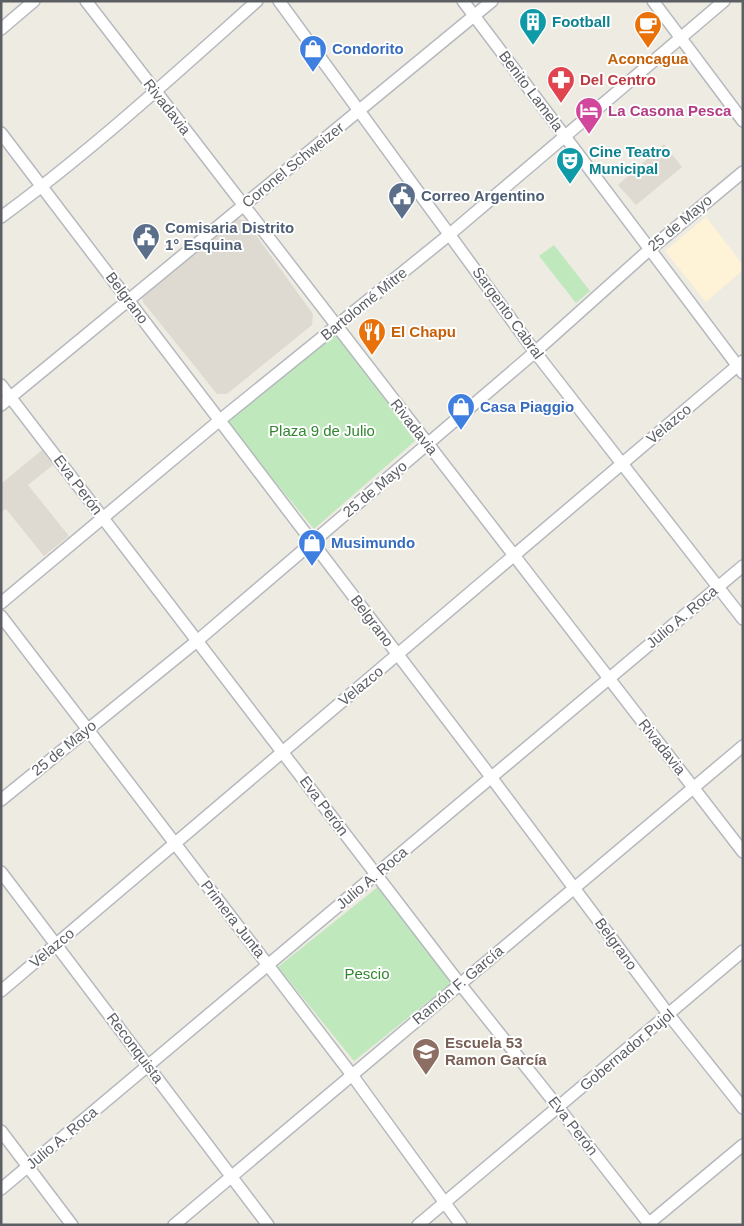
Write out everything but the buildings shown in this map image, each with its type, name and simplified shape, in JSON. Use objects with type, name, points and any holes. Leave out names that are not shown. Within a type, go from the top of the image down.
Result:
[{"type":"street","points":[[1,29],[34,1]]},
{"type":"street","name":"Rivadavia","points":[[86,1],[743,852]]},
{"type":"street","points":[[1,217],[42,187],[155,92],[257,1]]},
{"type":"street","name":"Sargento Cabral","points":[[279,1],[536,352],[743,619]]},
{"type":"street","name":"Benito Lamela","points":[[463,1],[649,250],[741,367]]},
{"type":"street","name":"Coronel Schweizer","points":[[1,405],[492,1]]},
{"type":"street","points":[[653,1],[743,121]]},
{"type":"street","name":"Bartolomé Mitre","points":[[1,603],[220,420],[450,234],[724,1]]},
{"type":"street","name":"Belgrano","points":[[1,133],[492,777],[669,1015],[743,1108]]},
{"type":"street","name":"25 de Mayo","points":[[1,800],[197,642],[536,352],[649,250],[743,172]]},
{"type":"street","name":"Velazco","points":[[1,991],[623,463],[741,367]]},
{"type":"street","name":"Eva Perón","points":[[1,385],[460,984],[649,1224]]},
{"type":"street","name":"Julio A. Roca","points":[[1,1189],[743,566]]},
{"type":"street","name":"Primera Junta","points":[[1,616],[269,964],[461,1225]]},
{"type":"street","name":"Ramón F. García","points":[[174,1225],[743,746]]},
{"type":"street","name":"Reconquista","points":[[1,872],[268,1225]]},
{"type":"street","name":"Gobernador Pujol","points":[[418,1225],[743,951]]},
{"type":"street","points":[[1,1131],[72,1225]]},
{"type":"street","points":[[649,1224],[743,1145]]},
{"type":"shaded area","points":[[664,144],[682,167],[636,205],[618,185]]},
{"type":"shaded area","points":[[706,217],[743,265],[743,270],[706,302],[665,251]]},
{"type":"shaded area","points":[[236,219],[245,220],[313,314],[312,325],[227,394],[217,394],[143,302],[142,297]]},
{"type":"shaded area","points":[[42,450],[53,465],[28,485],[69,536],[44,556],[6,509],[1,512],[1,484]]},
{"type":"green space","points":[[554,245],[590,291],[576,303],[539,256]]},
{"type":"green space","name":"Plaza 9 de Julio","points":[[336,332],[415,441],[314,529],[225,421]]},
{"type":"green space","name":"Pescio","points":[[379,886],[455,980],[354,1061],[278,967]]},
{"type":"place","name":"Football","points":[[533,46]]},
{"type":"place","name":"Aconcagua","points":[[648,49]]},
{"type":"place","name":"Condorito","points":[[313,73]]},
{"type":"place","name":"Del Centro","points":[[561,104]]},
{"type":"place","name":"La Casona Pesca","points":[[589,135]]},
{"type":"place","name":"Cine Teatro Municipal","points":[[570,185]]},
{"type":"place","name":"Correo Argentino","points":[[402,220]]},
{"type":"place","name":"Comisaria Distrito 1° Esquina","points":[[146,261]]},
{"type":"place","name":"El Chapu","points":[[372,356]]},
{"type":"place","name":"Casa Piaggio","points":[[461,431]]},
{"type":"place","name":"Musimundo","points":[[312,567]]},
{"type":"place","name":"Escuela 53 Ramon García","points":[[426,1076]]}]
